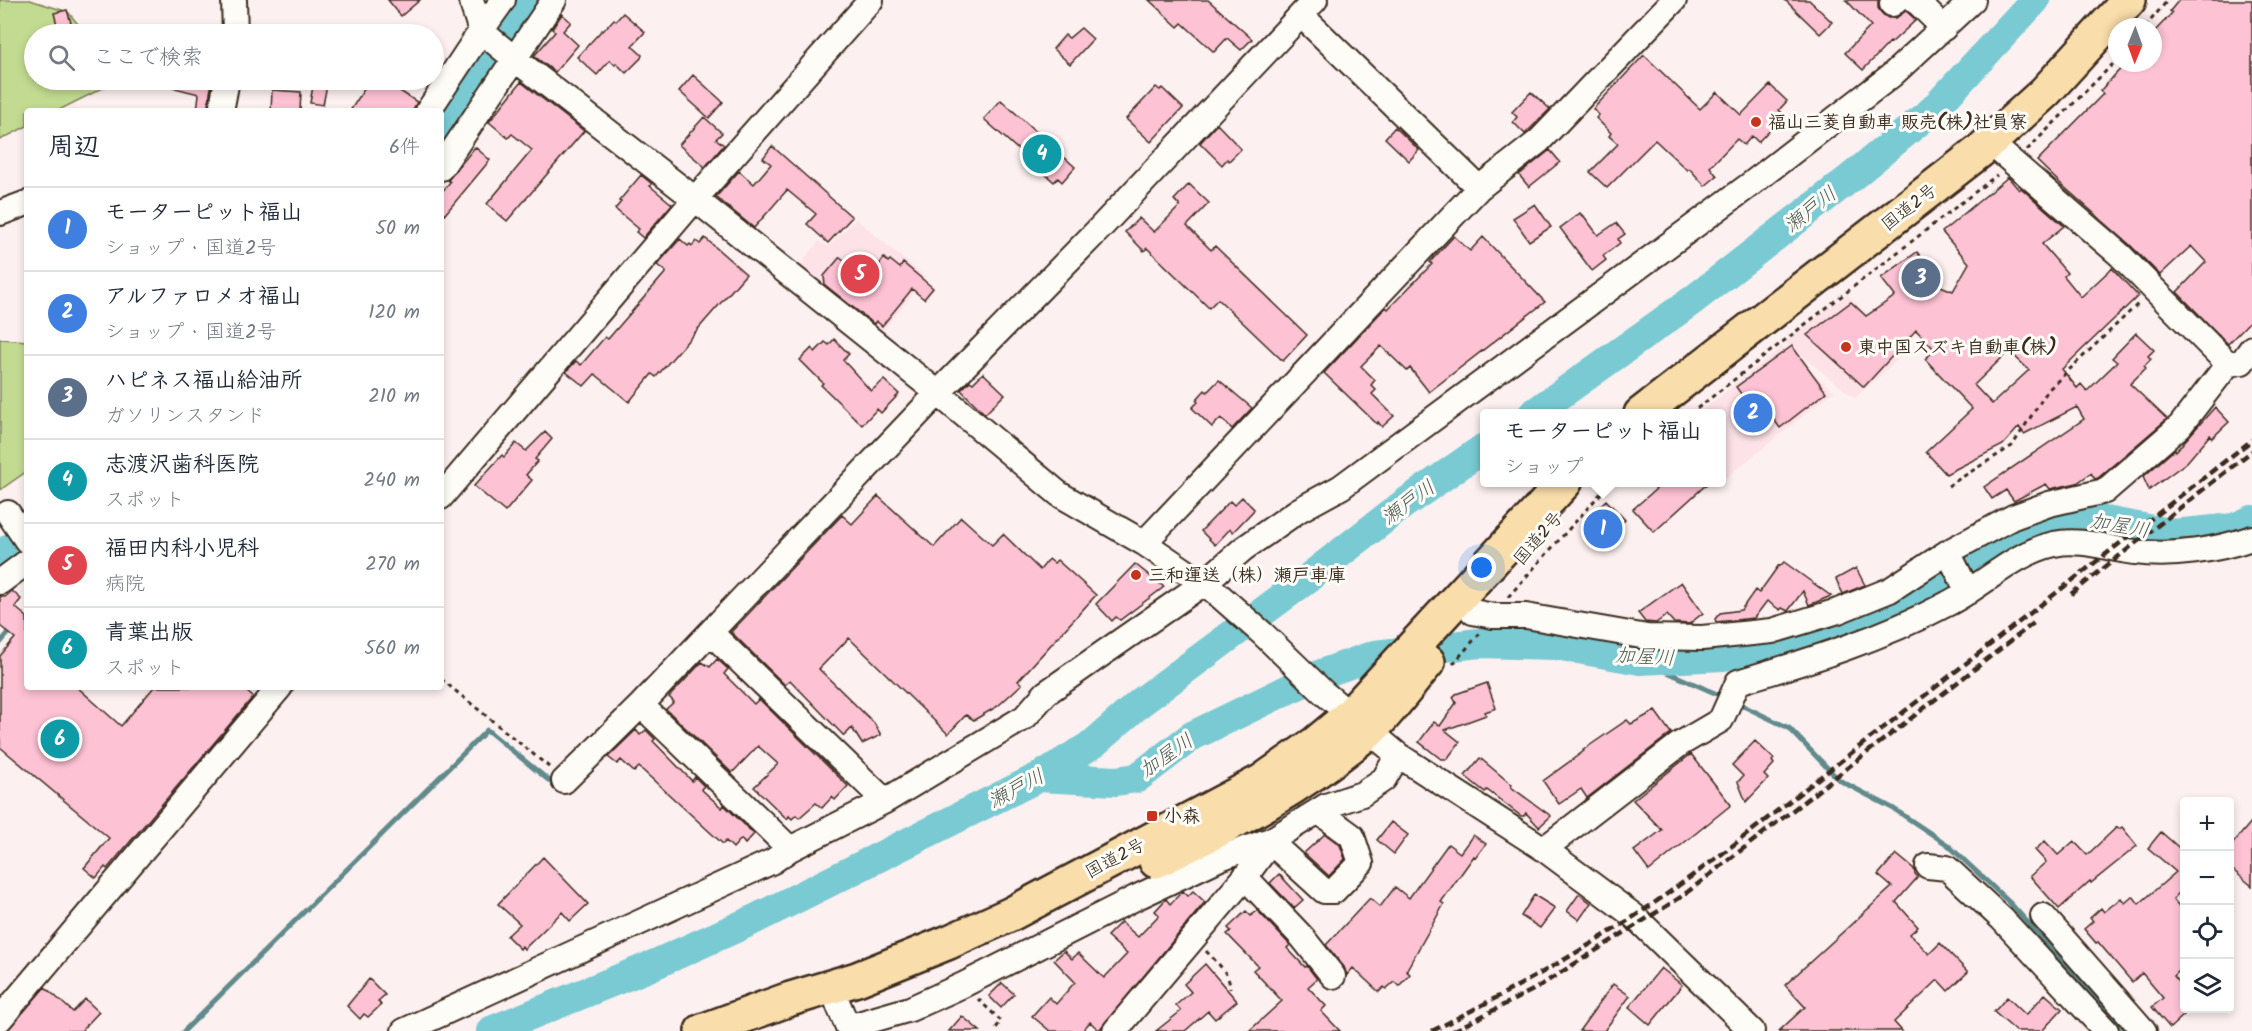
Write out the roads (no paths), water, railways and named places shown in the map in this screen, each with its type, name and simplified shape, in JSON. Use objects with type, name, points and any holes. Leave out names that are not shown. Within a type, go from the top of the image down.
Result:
[{"type":"highway","name":"国道2号","points":[[1647,409],[1980,151],[2044,92],[2129,0]]},
{"type":"highway","points":[[2137,18],[2152,0]]},
{"type":"highway","name":"国道2号","points":[[1677,409],[2008,158],[2108,50]]},
{"type":"highway","name":"国道2号","points":[[1469,621],[1562,487]]},
{"type":"highway","name":"国道2号","points":[[758,1031],[845,1021],[952,960],[1214,846],[1234,823],[1290,789],[1421,669],[1469,621],[1563,508],[1586,487]]},
{"type":"highway","name":"国道2号","points":[[702,1031],[787,1000],[857,979],[1011,914],[1262,781],[1316,743],[1360,723]]},
{"type":"street","points":[[234,0],[235,24]]},
{"type":"street","points":[[471,0],[485,34],[513,58],[695,199],[933,389],[1059,494],[1144,543],[1208,587],[1263,634],[1324,693],[1398,755],[1544,849],[1634,916],[1752,1031]]},
{"type":"street","points":[[444,89],[485,34],[504,0]]},
{"type":"street","points":[[444,163],[554,0]]},
{"type":"street","points":[[444,493],[695,199],[871,0]]},
{"type":"street","points":[[1144,543],[1479,188],[1539,141],[1674,0]]},
{"type":"street","points":[[1915,0],[1944,28]]},
{"type":"street","points":[[404,1031],[773,861],[790,849],[885,801],[1025,717],[1046,693],[1208,587],[1243,549],[1299,510],[1341,487],[1751,184],[1892,75],[1973,0]]},
{"type":"street","points":[[560,777],[641,705],[711,633],[933,389],[1094,220],[1308,7],[1479,188]]},
{"type":"street","points":[[222,108],[225,90]]},
{"type":"street","points":[[430,108],[444,90]]},
{"type":"street","points":[[2008,158],[2120,255],[2228,364]]},
{"type":"street","points":[[0,213],[24,203]]},
{"type":"street","points":[[1469,621],[1526,616],[1647,637],[1702,638],[1772,630],[1838,611],[1890,590],[2013,517],[2049,504],[2105,491],[2180,426],[2228,364],[2241,362],[2252,348]]},
{"type":"street","points":[[1544,849],[1680,744],[1721,720],[1738,682],[1818,658],[1884,633],[1947,604],[1967,589],[2017,559],[2052,544],[2074,541],[2137,552],[2188,552],[2226,547],[2252,538]]},
{"type":"street","points":[[1949,555],[1967,589]]},
{"type":"street","points":[[0,582],[24,564]]},
{"type":"street","points":[[711,633],[885,801]]},
{"type":"street","points":[[0,1019],[277,690]]},
{"type":"street","points":[[641,705],[790,849]]},
{"type":"street","points":[[1115,1031],[1245,877],[1273,839],[1326,806],[1362,794],[1384,779],[1398,755]]},
{"type":"street","points":[[1273,839],[1278,849],[1324,891],[1334,891],[1361,863],[1352,836],[1318,812]]},
{"type":"street","points":[[845,1021],[910,1009],[963,985],[1135,898],[1214,846],[1273,839]]},
{"type":"street","points":[[1928,866],[1947,868],[1963,882],[2002,919],[2106,1031]]},
{"type":"street","points":[[1245,877],[1302,937],[1332,976]]},
{"type":"street","points":[[2043,916],[2144,1031]]},
{"type":"waterway","points":[[444,131],[532,0]]},
{"type":"waterway","name":"瀬戸川","points":[[1540,409],[1693,300],[1849,179],[1934,109],[2035,0]]},
{"type":"waterway","name":"瀬戸川","points":[[491,1031],[651,966],[749,922],[1039,777],[1093,744],[1141,702],[1405,503],[1480,451]]},
{"type":"waterway","name":"加屋川","points":[[1039,777],[1116,781],[1137,778],[1192,736],[1324,673],[1375,655],[1479,643],[1556,645],[1640,660],[1724,656],[1824,632],[1879,611],[2048,526],[2085,517],[2174,534],[2234,528],[2252,520]]},
{"type":"waterway","points":[[0,556],[24,538]]},
{"type":"waterway","points":[[0,643],[12,629]]},
{"type":"waterway","points":[[1640,660],[1726,698]]},
{"type":"waterway","points":[[1737,703],[1789,728],[1839,780],[1894,809],[1948,845],[2010,903],[2126,1031]]},
{"type":"waterway","points":[[184,1031],[487,730],[552,783],[556,778]]},
{"type":"railway","points":[[1432,1031],[1577,952],[1671,891],[1718,857],[2252,440]]},
{"type":"railway","points":[[2071,594],[2252,451]]},
{"type":"railway","points":[[1453,1031],[1533,990],[1681,897],[2035,622]]},
{"type":"place","name":"福山三菱自動車 販売(株)社員寮","points":[[1756,122]]},
{"type":"place","name":"志渡沢歯科医院","points":[[1042,154]]},
{"type":"place","name":"福田内科小児科","points":[[860,274]]},
{"type":"place","name":"ハピネス福山給油所","points":[[1921,278]]},
{"type":"place","name":"東中国スズキ自動車(株)","points":[[1846,347]]},
{"type":"place","name":"アルファロメオ福山","points":[[1753,413]]},
{"type":"place","name":"モーターピット福山","points":[[1603,529]]},
{"type":"place","name":"三和運送（株）瀬戸車庫","points":[[1136,575]]},
{"type":"place","name":"青葉出版","points":[[60,739]]},
{"type":"place","name":"小森","points":[[1152,816]]}]
